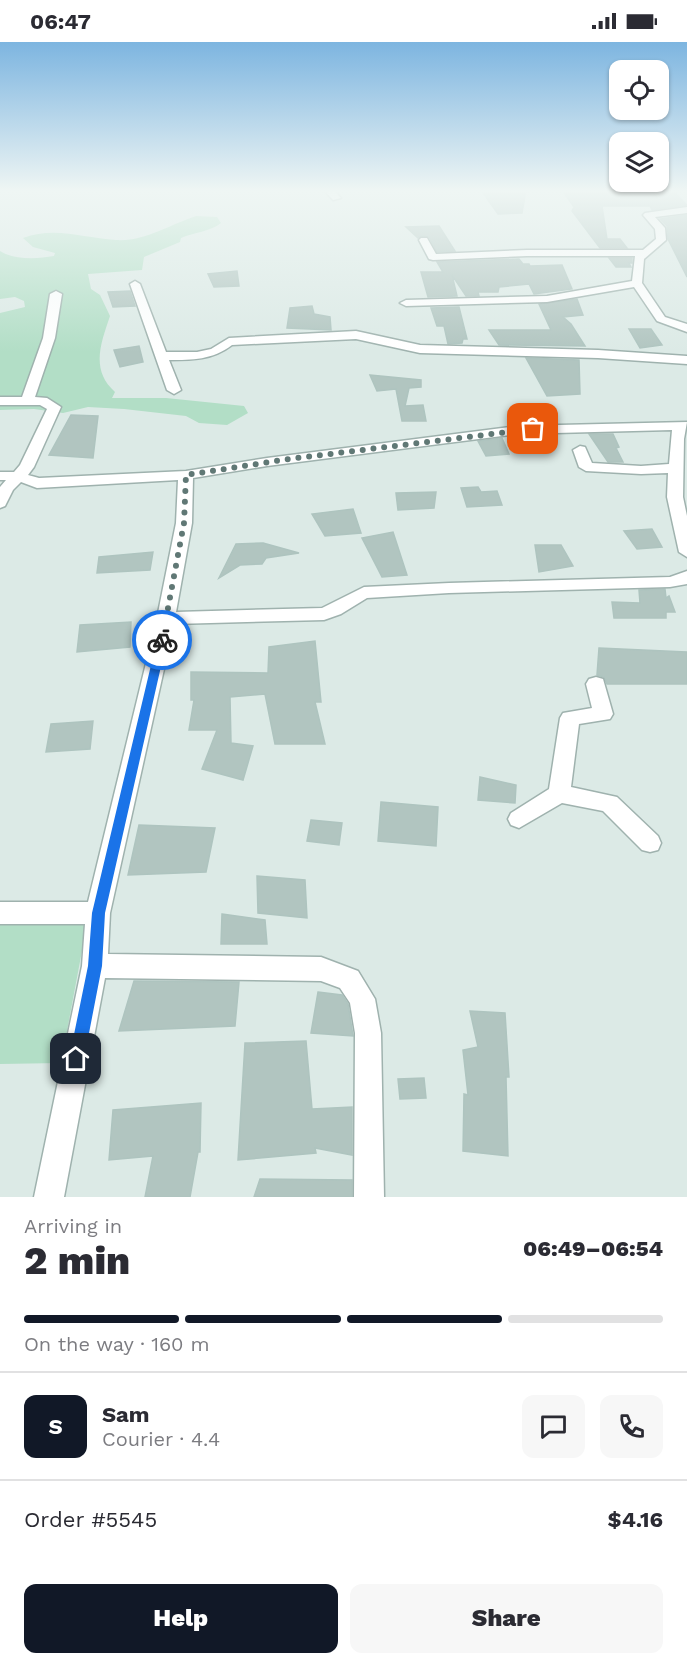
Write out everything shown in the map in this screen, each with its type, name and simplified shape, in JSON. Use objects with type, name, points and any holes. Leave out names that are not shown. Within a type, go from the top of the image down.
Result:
[{"type":"street","points":[[425,244],[433,257],[527,253],[644,253]]},
{"type":"street","points":[[656,244],[639,258],[637,283],[661,319],[687,328]]},
{"type":"street","points":[[406,303],[547,299],[637,283]]},
{"type":"street","points":[[135,284],[174,390]]},
{"type":"street","points":[[27,401],[49,338],[56,294]]},
{"type":"street","points":[[161,356],[197,356],[215,352],[229,342],[356,335],[420,349],[598,354],[687,360]]},
{"type":"street","points":[[0,401],[42,401],[54,407],[27,467],[6,489],[0,503]]},
{"type":"street","points":[[0,476],[18,476],[37,483],[56,483],[186,475],[278,460],[517,430],[576,426],[684,426],[677,439],[675,497],[687,552]]},
{"type":"street","points":[[580,450],[586,467],[641,470],[677,468]]},
{"type":"street","points":[[49,1197],[95,966],[99,913],[166,618],[184,523],[186,475]]},
{"type":"street","points":[[166,618],[324,614],[352,598],[371,593],[449,588],[670,582],[687,576]]},
{"type":"street","points":[[559,794],[570,718],[603,714],[596,684]]},
{"type":"street","points":[[519,819],[559,794],[609,803],[650,843]]},
{"type":"street","points":[[0,913],[99,913]]},
{"type":"street","points":[[95,966],[321,969],[349,979],[362,999],[368,1032],[369,1197]]},
{"type":"green space","points":[[30,244],[175,244],[144,257],[142,270],[88,274],[91,289],[100,295],[110,316],[101,346],[102,375],[115,392],[112,398],[166,398],[244,406],[248,413],[227,425],[199,423],[186,416],[124,409],[88,407],[63,413],[34,409],[0,410],[0,313],[25,307],[24,301],[15,297],[0,299],[0,251],[26,258],[54,256],[55,253]]},
{"type":"green space","points":[[0,923],[87,924],[61,1063],[0,1064]]},
{"type":"building","points":[[433,244],[450,244],[455,251],[437,252]]},
{"type":"building","points":[[597,244],[624,244],[627,248],[600,248]]},
{"type":"building","points":[[670,244],[687,244],[687,277]]},
{"type":"building","points":[[609,258],[632,258],[632,263],[629,263],[631,267],[616,267]]},
{"type":"building","points":[[519,259],[523,264],[530,266],[562,265],[572,289],[534,294],[529,284],[499,287],[498,292],[478,292],[479,296],[466,296],[452,275],[457,296],[428,297],[421,272],[443,272],[437,262]]},
{"type":"building","points":[[237,271],[239,286],[214,287],[208,274]]},
{"type":"building","points":[[130,291],[135,306],[113,307],[108,292]]},
{"type":"building","points":[[577,299],[583,315],[563,317],[571,324],[585,346],[499,345],[489,330],[551,330],[539,304]]},
{"type":"building","points":[[312,306],[314,314],[330,317],[331,330],[287,328],[290,308]]},
{"type":"building","points":[[459,307],[467,339],[463,339],[462,343],[448,344],[444,326],[437,326],[431,308]]},
{"type":"building","points":[[629,329],[651,329],[662,345],[640,348]]},
{"type":"building","points":[[139,346],[143,362],[120,367],[114,350]]},
{"type":"building","points":[[526,358],[579,360],[580,394],[547,396]]},
{"type":"building","points":[[370,375],[421,380],[421,387],[409,388],[405,406],[423,405],[426,421],[402,421],[396,389],[377,391]]},
{"type":"building","points":[[71,415],[98,416],[93,458],[49,455]]},
{"type":"building","points":[[589,434],[613,434],[619,447],[616,448],[623,462],[608,462]]},
{"type":"building","points":[[502,438],[509,454],[486,456],[478,441]]},
{"type":"building","points":[[478,487],[481,492],[497,491],[502,505],[467,507],[461,488]]},
{"type":"building","points":[[436,492],[434,508],[398,510],[396,493]]},
{"type":"building","points":[[353,509],[361,533],[325,536],[312,514]]},
{"type":"building","points":[[652,529],[662,547],[637,549],[624,531]]},
{"type":"building","points":[[393,532],[407,575],[382,577],[362,538]]},
{"type":"building","points":[[263,543],[299,553],[266,558],[262,564],[240,565],[219,578],[236,544]]},
{"type":"building","points":[[535,545],[561,545],[573,566],[539,572]]},
{"type":"building","points":[[153,552],[150,570],[97,573],[99,557]]},
{"type":"building","points":[[665,589],[666,598],[669,596],[675,612],[666,612],[666,618],[614,618],[612,602],[640,603],[639,590]]},
{"type":"building","points":[[131,622],[130,647],[77,652],[80,625]]},
{"type":"building","points":[[315,641],[321,702],[315,702],[325,744],[275,744],[265,694],[230,697],[231,743],[253,746],[243,780],[202,769],[217,730],[189,730],[194,700],[191,700],[191,672],[268,673],[269,647]]},
{"type":"building","points":[[599,648],[687,652],[687,684],[607,684],[604,677],[597,675]]},
{"type":"building","points":[[93,721],[90,749],[46,752],[51,724]]},
{"type":"building","points":[[480,777],[516,785],[515,803],[478,800]]},
{"type":"building","points":[[381,802],[438,807],[436,846],[378,841]]},
{"type":"building","points":[[311,820],[342,823],[339,845],[307,841]]},
{"type":"building","points":[[139,825],[215,828],[206,872],[128,875]]},
{"type":"building","points":[[257,876],[305,880],[307,918],[258,913]]},
{"type":"building","points":[[222,914],[265,920],[267,944],[221,944]]},
{"type":"building","points":[[134,981],[239,982],[235,1026],[119,1031]]},
{"type":"building","points":[[318,992],[342,995],[348,1004],[353,1036],[311,1033]]},
{"type":"building","points":[[470,1011],[505,1013],[509,1077],[506,1077],[508,1156],[463,1151],[464,1094],[468,1095],[463,1050],[478,1047]]},
{"type":"building","points":[[306,1041],[312,1109],[352,1107],[352,1155],[315,1148],[316,1153],[238,1160],[245,1043]]},
{"type":"building","points":[[424,1078],[426,1098],[400,1099],[398,1079]]},
{"type":"building","points":[[201,1103],[200,1152],[198,1152],[190,1197],[145,1197],[153,1156],[109,1160],[113,1110]]},
{"type":"building","points":[[260,1179],[352,1180],[352,1197],[254,1197]]},
{"type":"way so far","points":[[162,640],[178,544],[184,523],[186,475],[378,447],[533,429]]},
{"type":"route","points":[[76,1059],[95,966],[99,913],[162,640]]}]
